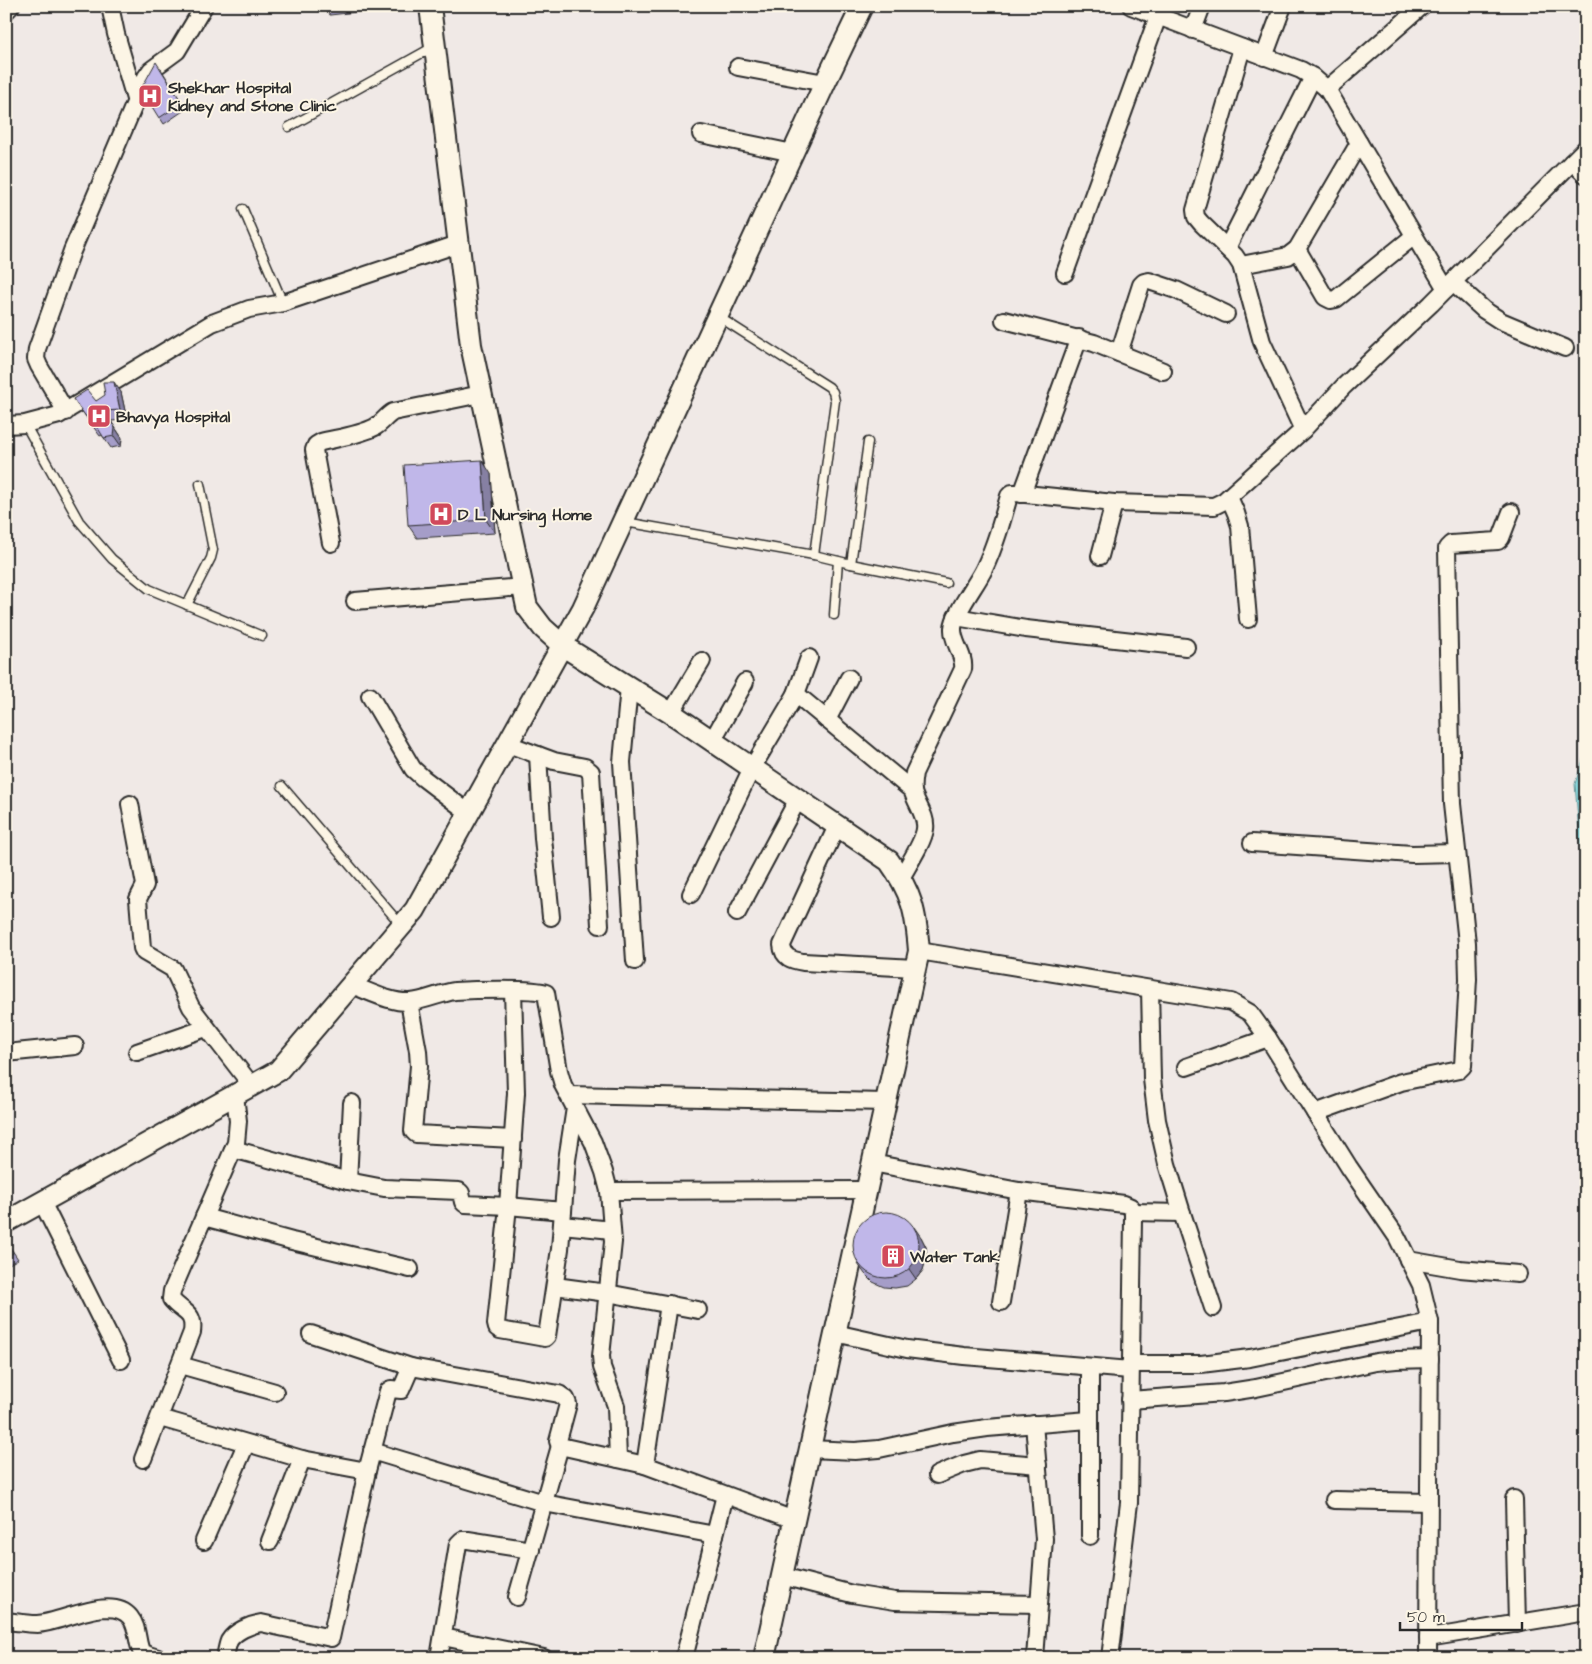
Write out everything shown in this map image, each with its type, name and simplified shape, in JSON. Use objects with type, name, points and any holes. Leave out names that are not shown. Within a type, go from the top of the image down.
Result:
[{"type":"street","points":[[6,11],[11,6]]},
{"type":"street","points":[[110,6],[116,34],[136,99]]},
{"type":"street","points":[[66,412],[39,366],[36,358],[37,349],[72,251],[146,77],[151,70],[177,51],[204,6]]},
{"type":"street","points":[[430,6],[471,345],[527,607],[543,628],[563,646],[671,713],[889,861],[901,878],[911,899],[917,921],[917,959],[764,1658]]},
{"type":"street","points":[[6,1222],[278,1072],[415,910],[583,608],[862,6]]},
{"type":"street","points":[[1131,6],[1159,11],[1194,30],[1300,70],[1313,77],[1327,89],[1414,236],[1449,286],[1501,321],[1566,348]]},
{"type":"street","points":[[1194,30],[1202,6]]},
{"type":"street","points":[[1264,57],[1283,6]]},
{"type":"street","points":[[1327,89],[1422,6]]},
{"type":"street","points":[[1065,273],[1159,11]]},
{"type":"street","points":[[1242,48],[1195,210],[1196,217],[1235,256],[1241,265],[1262,342],[1304,430]]},
{"type":"street","points":[[738,67],[825,83]]},
{"type":"street","points":[[1227,248],[1313,77]]},
{"type":"street","points":[[701,134],[793,153]]},
{"type":"street","points":[[1241,265],[1288,256],[1297,249],[1359,143]]},
{"type":"street","points":[[901,878],[923,837],[925,829],[924,820],[913,791],[914,773],[963,669],[963,660],[954,637],[953,627],[956,617],[983,570],[993,548],[1012,493],[1114,502],[1214,506],[1229,497],[1304,430],[1343,387],[1449,286],[1586,148]]},
{"type":"street","points":[[1572,162],[1586,175]]},
{"type":"street","points":[[1297,249],[1325,297],[1331,300],[1336,299],[1414,236]]},
{"type":"street","points":[[6,425],[25,424],[58,416],[212,323],[249,309],[283,303],[458,244]]},
{"type":"street","points":[[1119,353],[1141,286],[1144,282],[1149,281],[1176,290],[1226,314]]},
{"type":"street","points":[[1004,320],[1079,338],[1163,371]]},
{"type":"street","points":[[1022,494],[1079,338]]},
{"type":"street","points":[[331,543],[314,450],[316,445],[377,426],[387,415],[393,412],[481,394]]},
{"type":"street","points":[[1229,497],[1240,526],[1248,619]]},
{"type":"street","points":[[1100,556],[1114,502]]},
{"type":"street","points":[[1315,1113],[1401,1082],[1459,1070],[1463,1066],[1468,979],[1467,944],[1452,804],[1448,548],[1451,544],[1498,541],[1501,538],[1511,512]]},
{"type":"street","points":[[355,601],[523,587]]},
{"type":"street","points":[[956,617],[1026,629],[1186,647]]},
{"type":"street","points":[[691,894],[752,768],[796,694],[809,658]]},
{"type":"street","points":[[671,713],[702,661]]},
{"type":"street","points":[[826,720],[849,678]]},
{"type":"street","points":[[712,741],[745,682]]},
{"type":"street","points":[[629,687],[622,762],[635,961]]},
{"type":"street","points":[[796,694],[913,791]]},
{"type":"street","points":[[370,696],[413,769],[469,813]]},
{"type":"street","points":[[508,744],[554,762],[585,767],[591,772],[600,925]]},
{"type":"street","points":[[538,755],[543,838],[551,917]]},
{"type":"street","points":[[737,913],[798,799]]},
{"type":"street","points":[[130,804],[145,885],[138,899],[142,948],[144,952],[173,969],[191,1007],[206,1028],[243,1090],[236,1143],[172,1291],[171,1298],[190,1314],[193,1322],[192,1332],[143,1459]]},
{"type":"street","points":[[837,826],[782,945],[782,952],[788,958],[803,962],[917,959],[1150,989],[1231,1002],[1250,1012],[1349,1167],[1397,1237],[1421,1285],[1430,1322],[1428,1658]]},
{"type":"street","points":[[1252,843],[1412,854],[1457,853]]},
{"type":"street","points":[[351,985],[389,999],[409,1002],[455,991],[513,990],[541,991],[546,993],[563,1085],[593,1142],[609,1191],[612,1242],[601,1356],[602,1367],[616,1406],[618,1458]]},
{"type":"street","points":[[1150,989],[1152,1079],[1156,1120],[1167,1164],[1213,1308]]},
{"type":"street","points":[[513,990],[516,1093],[508,1206],[496,1324],[500,1330],[546,1337],[555,1286],[572,1101]]},
{"type":"street","points":[[409,1002],[419,1066],[413,1131],[416,1134],[513,1139]]},
{"type":"street","points":[[137,1052],[206,1028]]},
{"type":"street","points":[[1186,1067],[1268,1038]]},
{"type":"street","points":[[6,1053],[75,1046]]},
{"type":"street","points":[[572,1101],[886,1102]]},
{"type":"street","points":[[348,1181],[352,1103]]},
{"type":"street","points":[[233,1149],[348,1181],[384,1188],[459,1192],[464,1203],[508,1206],[612,1230]]},
{"type":"street","points":[[872,1163],[1018,1191],[1124,1204],[1131,1207],[1133,1212],[1129,1504],[1110,1658]]},
{"type":"street","points":[[609,1191],[866,1190]]},
{"type":"street","points":[[1001,1302],[1018,1191]]},
{"type":"street","points":[[42,1202],[121,1360]]},
{"type":"street","points":[[1133,1212],[1182,1213]]},
{"type":"street","points":[[204,1216],[292,1241],[410,1269]]},
{"type":"street","points":[[1408,1260],[1460,1269],[1518,1274]]},
{"type":"street","points":[[555,1286],[607,1293],[698,1310]]},
{"type":"street","points":[[645,1465],[669,1304]]},
{"type":"street","points":[[835,1334],[908,1349],[964,1356],[1090,1367],[1130,1367],[1201,1364],[1250,1358],[1430,1322]]},
{"type":"street","points":[[311,1334],[411,1367],[564,1396],[568,1404],[558,1442],[560,1446],[518,1597]]},
{"type":"street","points":[[1130,1400],[1224,1393],[1376,1362],[1430,1359]]},
{"type":"street","points":[[180,1365],[275,1392]]},
{"type":"street","points":[[225,1658],[229,1642],[236,1634],[253,1624],[261,1623],[331,1638],[367,1471],[388,1391],[391,1389],[401,1390],[411,1367]]},
{"type":"street","points":[[1090,1367],[1090,1536]]},
{"type":"street","points":[[160,1418],[302,1459],[367,1471]]},
{"type":"street","points":[[810,1449],[854,1452],[987,1428],[1089,1420]]},
{"type":"street","points":[[1034,1424],[1044,1539],[1035,1658]]},
{"type":"street","points":[[204,1542],[246,1444]]},
{"type":"street","points":[[560,1446],[645,1465],[794,1520]]},
{"type":"street","points":[[372,1451],[544,1503],[715,1535]]},
{"type":"street","points":[[270,1542],[302,1459]]},
{"type":"street","points":[[938,1476],[964,1464],[980,1460],[1038,1465]]},
{"type":"street","points":[[684,1658],[725,1495]]},
{"type":"street","points":[[1514,1499],[1517,1624]]},
{"type":"street","points":[[1334,1500],[1429,1502]]},
{"type":"street","points":[[439,1658],[458,1544],[462,1540],[468,1540],[530,1550]]},
{"type":"street","points":[[782,1576],[852,1594],[895,1601],[1039,1604]]},
{"type":"street","points":[[6,1621],[36,1624],[51,1622],[100,1608],[115,1608],[129,1615],[136,1627],[142,1653],[158,1658]]},
{"type":"street","points":[[1428,1638],[1586,1612]]},
{"type":"street","points":[[443,1637],[544,1658]]},
{"type":"lane","points":[[289,127],[434,46]]},
{"type":"lane","points":[[244,209],[283,303]]},
{"type":"lane","points":[[718,316],[829,387],[833,392],[835,401],[814,555]]},
{"type":"lane","points":[[25,424],[79,521],[112,559],[149,590],[262,636]]},
{"type":"lane","points":[[850,564],[868,442]]},
{"type":"lane","points":[[187,605],[211,558],[213,550],[200,484]]},
{"type":"lane","points":[[623,522],[814,555],[850,564],[946,582]]},
{"type":"lane","points":[[834,615],[838,561]]},
{"type":"lane","points":[[282,786],[402,926]]},
{"type":"water","points":[[1586,750],[1586,916],[1575,784]]},
{"type":"building","points":[[156,62],[182,103],[159,118],[141,89]]},
{"type":"building","points":[[103,382],[114,382],[120,410],[104,411],[115,428],[114,436],[104,438],[96,425],[93,426],[73,399],[87,390],[96,401],[105,395]]},
{"type":"building","points":[[482,460],[486,520],[408,525],[404,465]]},
{"type":"building","name":"Water Tank","points":[[879,1212],[893,1212],[905,1217],[914,1226],[919,1238],[917,1258],[910,1269],[893,1278],[879,1278],[867,1273],[858,1264],[853,1252],[853,1238],[858,1226],[867,1217]]},
{"type":"building","points":[[6,1242],[13,1253],[6,1257]]},
{"type":"place","name":"Shekhar Hospital Kidney and Stone Clinic","points":[[150,96]]},
{"type":"place","name":"Bhavya Hospital","points":[[99,416]]},
{"type":"place","name":"D L Nursing Home","points":[[441,514]]},
{"type":"place","name":"Water Tank","points":[[893,1256]]}]
